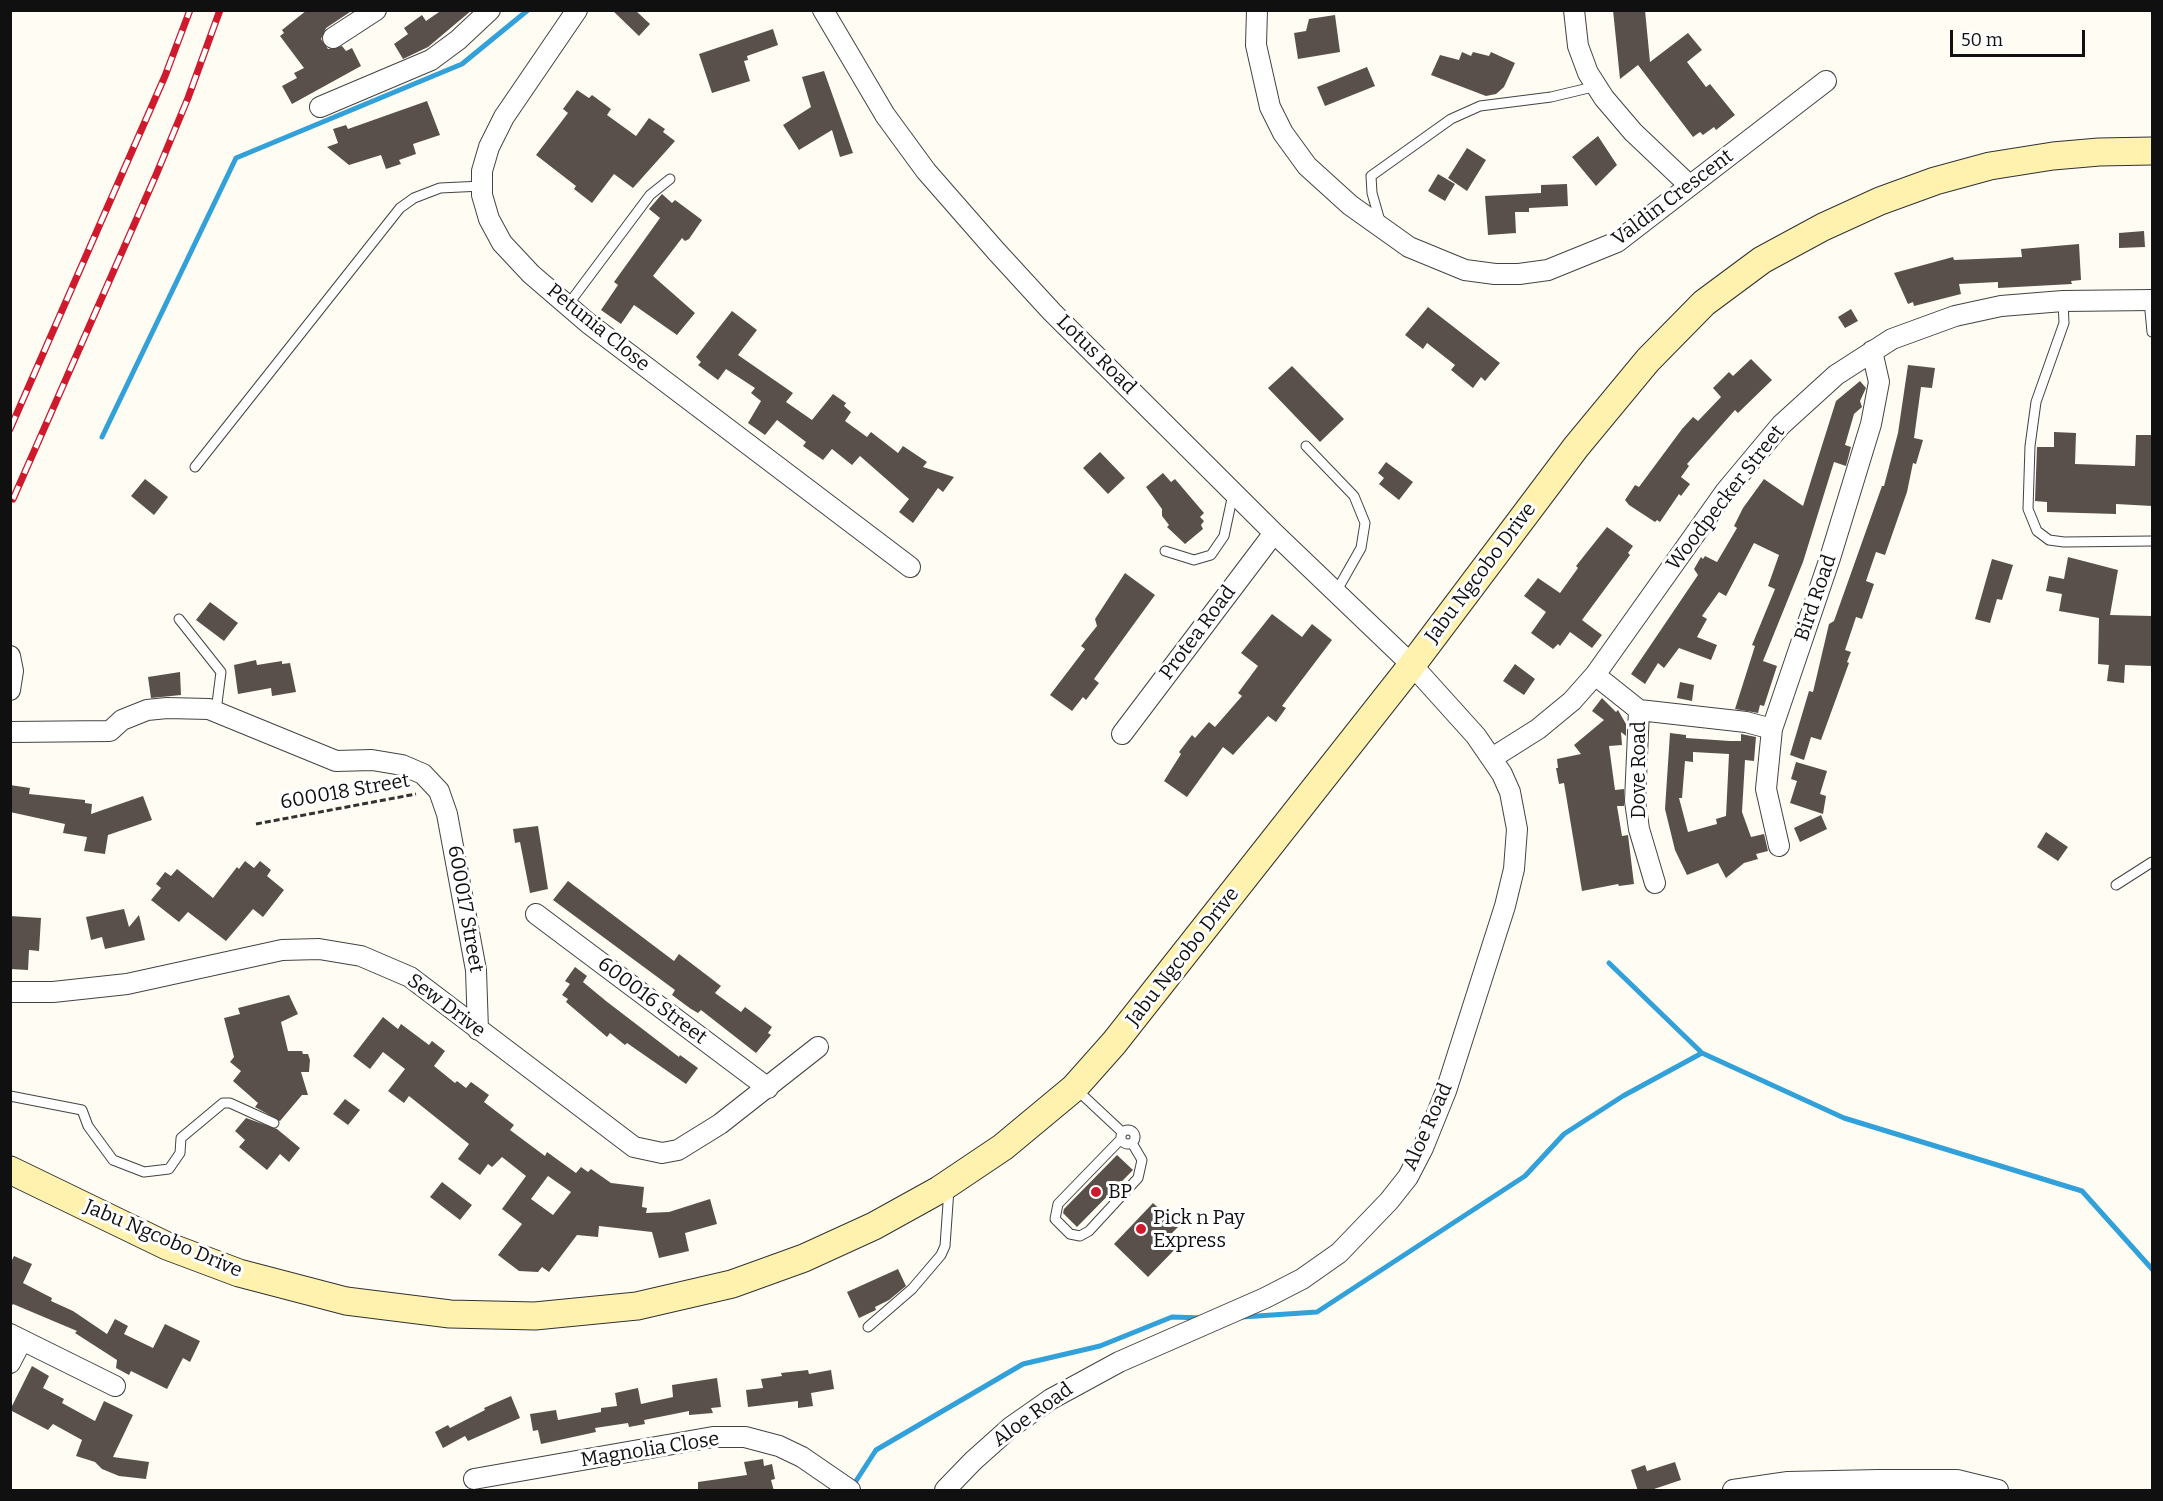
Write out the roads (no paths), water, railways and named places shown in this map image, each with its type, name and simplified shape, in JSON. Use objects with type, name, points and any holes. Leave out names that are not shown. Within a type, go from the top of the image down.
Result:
[{"type":"main road","name":"Jabu Ngcobo Drive","points":[[10,1170],[166,1246],[273,1283],[346,1301],[401,1309],[497,1316],[585,1313],[637,1306],[732,1284],[804,1258],[864,1230],[949,1184],[1003,1147],[1074,1088],[1159,989],[1412,665],[1576,447],[1648,360],[1704,303],[1762,260],[1833,222],[1880,201],[1935,181],[1990,166],[2053,156],[2099,152],[2152,152]]},
{"type":"street","points":[[333,38],[376,10]]},
{"type":"street","points":[[320,107],[430,60],[458,40],[490,10]]},
{"type":"street","name":"Lotus Road","points":[[823,10],[885,115],[926,171],[1052,312],[1274,533],[1412,665]]},
{"type":"street","name":"Valdin Crescent","points":[[1257,10],[1256,45],[1260,75],[1270,107],[1283,133],[1307,166],[1350,205],[1409,247],[1465,270],[1519,274],[1548,270],[1617,242],[1826,81]]},
{"type":"street","points":[[1574,10],[1578,46],[1597,86],[1633,132],[1690,186]]},
{"type":"street","name":"Petunia Close","points":[[572,12],[504,117],[489,147],[482,171],[482,186],[489,219],[502,243],[531,274],[567,306],[910,567]]},
{"type":"street","name":"Woodpecker Street","points":[[1492,758],[1560,713],[1596,675],[1707,516],[1758,452],[1806,400],[1872,351],[1921,327],[1955,316],[2001,306],[2063,301],[2151,300]]},
{"type":"street","name":"Bird Road","points":[[1779,846],[1766,789],[1772,729],[1830,558],[1871,424],[1879,382],[1872,351]]},
{"type":"street","name":"Protea Road","points":[[1122,734],[1274,533]]},
{"type":"street","points":[[10,656],[13,671],[10,690]]},
{"type":"street","name":"Aloe Road","points":[[945,1491],[973,1461],[1011,1427],[1051,1399],[1119,1362],[1265,1298],[1302,1279],[1339,1253],[1389,1201],[1408,1176],[1434,1122],[1505,906],[1514,869],[1517,829],[1515,810],[1506,783],[1492,758],[1476,736],[1412,665]]},
{"type":"street","name":"Dove Road","points":[[1596,675],[1640,710],[1635,801],[1639,829],[1655,883]]},
{"type":"street","points":[[10,732],[110,731],[123,720],[157,708],[216,711]]},
{"type":"street","points":[[1640,710],[1746,722],[1772,729]]},
{"type":"street","name":"600017 Street","points":[[216,711],[336,761],[372,760],[402,765],[423,774],[439,791],[447,814],[476,970],[478,1030]]},
{"type":"street","name":"600016 Street","points":[[536,914],[768,1088]]},
{"type":"street","name":"Sew Drive","points":[[10,992],[53,992],[127,984],[266,952],[319,949],[361,956],[397,970],[643,1151],[662,1154],[678,1150],[720,1124],[818,1047]]},
{"type":"street","points":[[10,1363],[16,1337],[115,1386]]},
{"type":"street","name":"Magnolia Close","points":[[474,1479],[713,1437],[745,1437],[779,1446],[802,1457],[850,1491]]},
{"type":"street","points":[[1733,1491],[1790,1486],[1921,1485],[1957,1480],[1998,1491]]},
{"type":"lane","points":[[1385,231],[1375,208],[1371,176],[1451,119],[1480,106],[1551,97],[1597,86]]},
{"type":"lane","points":[[567,306],[650,195],[670,179]]},
{"type":"lane","points":[[195,466],[400,208],[414,198],[440,188],[482,186]]},
{"type":"lane","points":[[2151,300],[2152,332]]},
{"type":"lane","points":[[2063,301],[2064,323],[2036,402],[2032,430],[2027,490],[2028,509],[2033,524],[2049,540],[2064,542],[2152,541]]},
{"type":"lane","points":[[1306,446],[1354,496],[1365,523],[1361,548],[1336,592]]},
{"type":"lane","points":[[1166,551],[1194,560],[1212,555],[1224,536],[1233,492]]},
{"type":"lane","points":[[179,619],[221,672],[216,711]]},
{"type":"lane","points":[[2116,885],[2152,862]]},
{"type":"lane","points":[[1074,1088],[1121,1136]]},
{"type":"lane","points":[[10,1096],[82,1110],[87,1126],[113,1160],[144,1172],[169,1169],[180,1153],[181,1138],[223,1103],[230,1103],[274,1124]]},
{"type":"lane","points":[[1133,1132],[1132,1143],[1141,1154],[1142,1160],[1138,1179],[1089,1231],[1080,1236],[1070,1234],[1055,1219],[1058,1204],[1121,1136],[1133,1132]]},
{"type":"lane","points":[[868,1327],[912,1289],[941,1255],[945,1246],[949,1184]]},
{"type":"waterway","points":[[102,437],[236,158],[462,64],[528,10]]},
{"type":"waterway","points":[[1609,963],[1702,1053],[1844,1118],[2082,1191],[2152,1269]]},
{"type":"waterway","points":[[1242,1317],[1317,1312],[1525,1176],[1564,1134],[1623,1096],[1702,1053]]},
{"type":"waterway","points":[[856,1481],[876,1450],[1023,1364],[1100,1346],[1172,1317],[1203,1318]]},
{"type":"railway","points":[[10,429],[165,76],[190,10]]},
{"type":"railway","points":[[13,499],[156,175],[188,98],[220,10]]},
{"type":"place","name":"BP","points":[[1096,1192]]},
{"type":"place","name":"Pick n Pay Express","points":[[1141,1229]]}]
